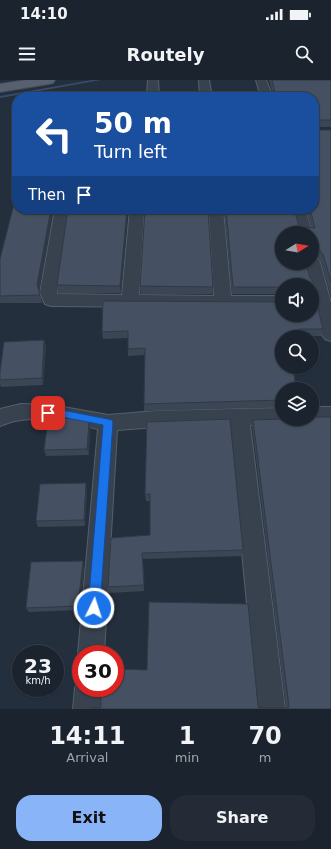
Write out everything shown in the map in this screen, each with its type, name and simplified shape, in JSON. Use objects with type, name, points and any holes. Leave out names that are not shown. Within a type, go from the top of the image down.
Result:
[{"type":"main road","points":[[0,88],[49,80]]},
{"type":"street","points":[[153,80],[153,92]]},
{"type":"street","points":[[204,80],[205,92]]},
{"type":"street","points":[[261,80],[265,92]]},
{"type":"street","points":[[61,214],[48,293],[49,297],[54,301],[275,302]]},
{"type":"street","points":[[130,301],[137,214]]},
{"type":"street","points":[[216,214],[223,301]]},
{"type":"street","points":[[299,214],[303,226]]},
{"type":"street","points":[[314,270],[331,335]]},
{"type":"street","points":[[0,418],[3,415],[13,412],[62,413],[108,422],[157,419],[275,416]]},
{"type":"street","points":[[319,415],[331,415]]},
{"type":"street","points":[[239,417],[271,709]]},
{"type":"street","points":[[92,645],[108,422]]},
{"type":"street","points":[[87,709],[88,697]]},
{"type":"building","points":[[272,80],[331,80],[331,120],[319,120],[319,92],[275,92]]},
{"type":"building","points":[[319,130],[331,130],[331,282],[323,254],[319,249],[319,226],[314,226],[311,214],[319,214]]},
{"type":"building","points":[[12,212],[12,214],[50,214],[37,285],[40,295],[0,296],[0,259]]},
{"type":"building","points":[[67,214],[127,214],[120,286],[57,285]]},
{"type":"building","points":[[145,214],[208,214],[213,287],[140,286]]},
{"type":"building","points":[[226,214],[295,214],[299,226],[275,226],[275,270],[308,270],[310,278],[275,278],[275,287],[233,287]]},
{"type":"building","points":[[103,301],[275,302],[275,322],[319,322],[319,313],[323,329],[275,330],[275,374],[294,374],[295,382],[275,382],[275,400],[144,404],[145,348],[128,349],[128,331],[102,332]]},
{"type":"building","points":[[44,340],[42,378],[0,380],[4,342]]},
{"type":"building","points":[[319,417],[331,417],[331,709],[91,709],[100,708],[101,697],[124,697],[124,669],[147,670],[149,602],[248,604],[258,706],[259,708],[288,708],[289,706],[253,420],[275,419],[275,426],[319,426]]},
{"type":"building","points":[[70,418],[89,422],[87,449],[44,450],[48,419]]},
{"type":"building","points":[[230,419],[243,550],[142,553],[144,585],[108,587],[111,538],[150,535],[150,494],[145,494],[147,422]]},
{"type":"building","points":[[86,483],[84,520],[36,521],[40,484]]},
{"type":"building","points":[[83,561],[78,606],[26,608],[31,562]]},
{"type":"waterway","points":[[29,92],[99,80]]},
{"type":"waterway","points":[[0,97],[12,95]]},
{"type":"route","points":[[48,413],[62,413],[108,422],[94,608]]}]
